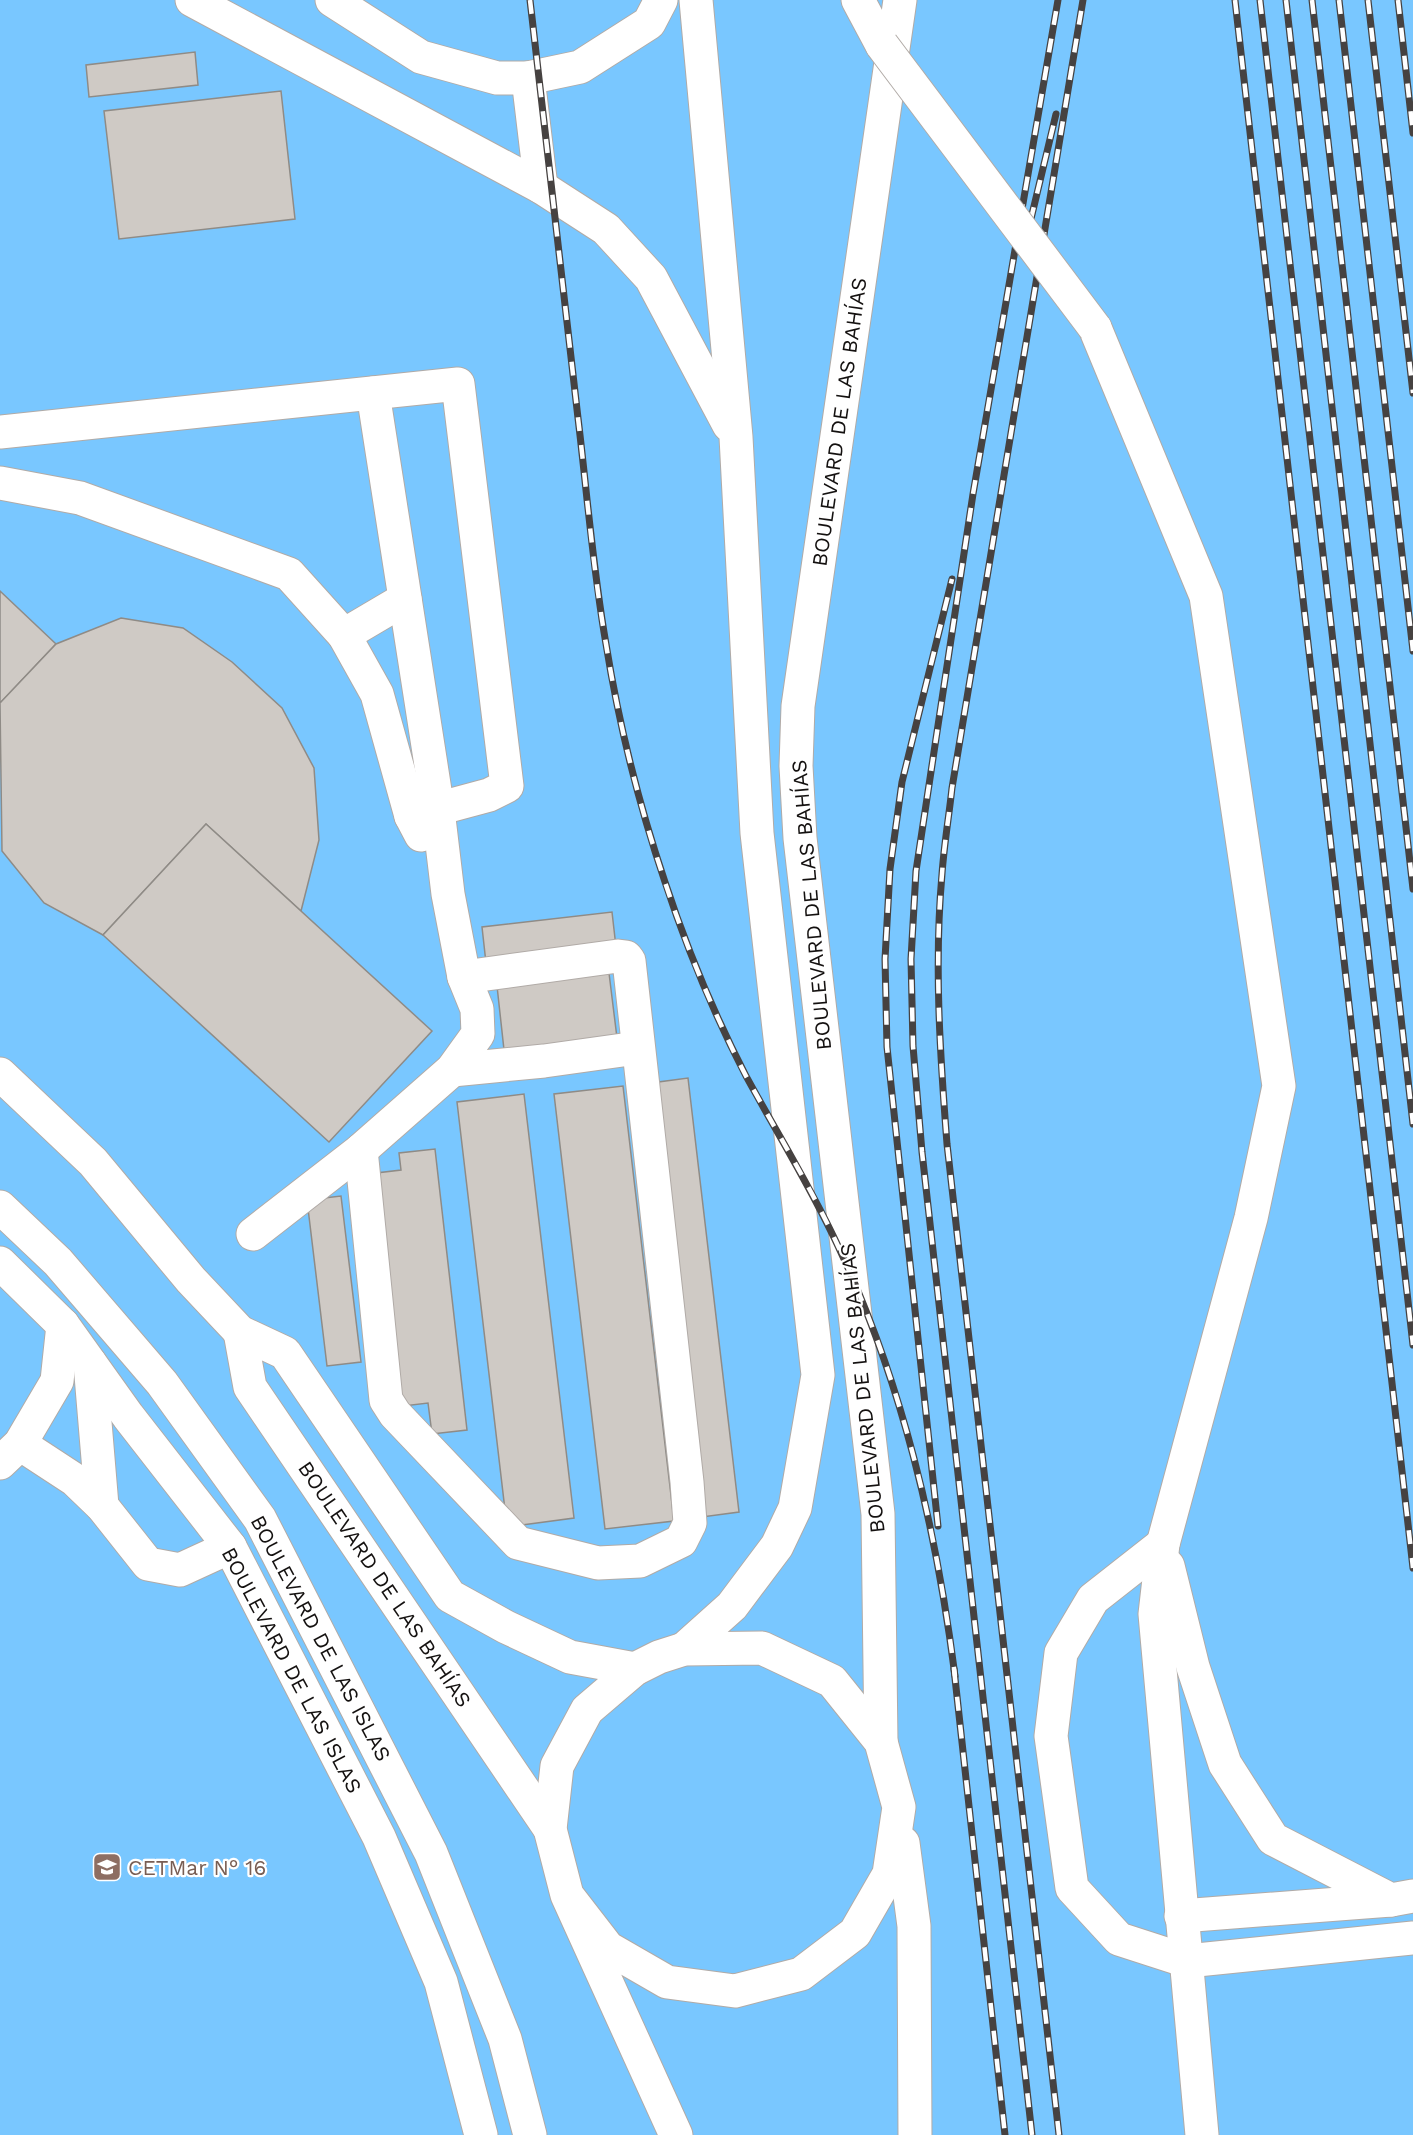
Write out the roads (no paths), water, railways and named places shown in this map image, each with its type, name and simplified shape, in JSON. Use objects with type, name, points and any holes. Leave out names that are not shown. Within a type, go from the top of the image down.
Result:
[{"type":"street","points":[[192,0],[541,187],[606,229],[651,278],[736,437]]},
{"type":"street","points":[[332,0],[421,57],[497,78],[528,78],[580,67],[649,23],[661,0]]},
{"type":"street","name":"BOULEVARD DE LAS BAHÍAS","points":[[684,1649],[732,1606],[777,1546],[795,1508],[818,1375],[757,833],[736,437],[696,0]]},
{"type":"street","points":[[858,0],[882,45],[1095,328],[1206,596],[1279,1086],[1251,1218],[1163,1544],[1155,1614],[1202,2135]]},
{"type":"street","name":"BOULEVARD DE LAS BAHÍAS","points":[[881,1742],[878,1514],[800,838],[796,766],[798,706],[900,0]]},
{"type":"street","points":[[528,78],[541,187]]},
{"type":"street","points":[[0,432],[458,384],[507,786],[489,795],[425,813]]},
{"type":"street","points":[[373,393],[405,599],[425,813]]},
{"type":"street","points":[[0,483],[80,498],[289,574],[344,635],[377,694],[425,813],[448,894],[464,977],[477,1009],[478,1034],[452,1070],[362,1150],[253,1234]]},
{"type":"street","points":[[344,635],[405,599]]},
{"type":"street","points":[[362,1150],[386,1400],[395,1414],[518,1543],[598,1563],[640,1561],[681,1541],[690,1523],[629,962],[626,957],[618,956],[464,977]]},
{"type":"street","points":[[452,1070],[544,1061],[637,1048]]},
{"type":"street","points":[[0,1074],[93,1162],[191,1280],[240,1332],[285,1353],[450,1596],[506,1627],[570,1657],[635,1669]]},
{"type":"street","name":"BOULEVARD DE LAS ISLAS","points":[[0,1207],[58,1262],[162,1383],[260,1519],[431,1853],[506,2039],[530,2135]]},
{"type":"street","name":"BOULEVARD DE LAS ISLAS","points":[[0,1263],[63,1325],[230,1547],[379,1837],[441,1982],[481,2135]]},
{"type":"street","points":[[63,1325],[57,1381],[10,1453],[75,1480],[102,1506],[148,1564],[180,1570],[230,1547]]},
{"type":"street","name":"BOULEVARD DE LAS BAHÍAS","points":[[240,1332],[250,1388],[550,1829]]},
{"type":"street","points":[[90,1363],[102,1506]]},
{"type":"street","points":[[1163,1544],[1193,1667],[1225,1764],[1273,1839],[1402,1898]]},
{"type":"street","points":[[1163,1544],[1093,1599],[1061,1653],[1052,1736],[1072,1888],[1119,1939],[1187,1961],[1413,1938]]},
{"type":"street","points":[[676,2135],[567,1894],[550,1829],[557,1766],[587,1710],[635,1669],[659,1657],[684,1649],[762,1648],[832,1681],[881,1742],[899,1807],[914,1926],[915,2135]]},
{"type":"street","points":[[567,1894],[608,1948],[668,1982],[735,1991],[768,1983],[801,1974],[855,1933],[890,1874],[899,1807]]},
{"type":"street","points":[[1181,1916],[1402,1898]]},
{"type":"water","points":[[0,0],[1413,0],[1413,2135],[0,2135]]},
{"type":"railway","points":[[530,0],[597,588],[611,674],[631,764],[665,882],[702,981],[746,1076],[828,1224],[861,1297],[881,1350],[927,1510],[955,1676]]},
{"type":"railway","points":[[1032,2135],[922,1152],[913,1046],[911,959],[916,871],[973,494],[1058,0]]},
{"type":"railway","points":[[1059,2135],[947,1144],[940,1043],[938,942],[943,863],[952,788],[1083,0]]},
{"type":"railway","points":[[1235,0],[1413,1568]]},
{"type":"railway","points":[[1260,0],[1413,1345]]},
{"type":"railway","points":[[1286,0],[1413,1124]]},
{"type":"railway","points":[[1312,0],[1413,889]]},
{"type":"railway","points":[[1339,0],[1413,651]]},
{"type":"railway","points":[[1368,0],[1413,393]]},
{"type":"railway","points":[[1398,0],[1413,133]]},
{"type":"railway","points":[[1024,248],[1056,114]]},
{"type":"railway","points":[[938,1526],[887,1047],[885,959],[890,869],[902,782],[952,579]]},
{"type":"railway","points":[[954,1669],[1005,2135]]},
{"type":"place","name":"CETMar N° 16","points":[[107,1867]]}]
